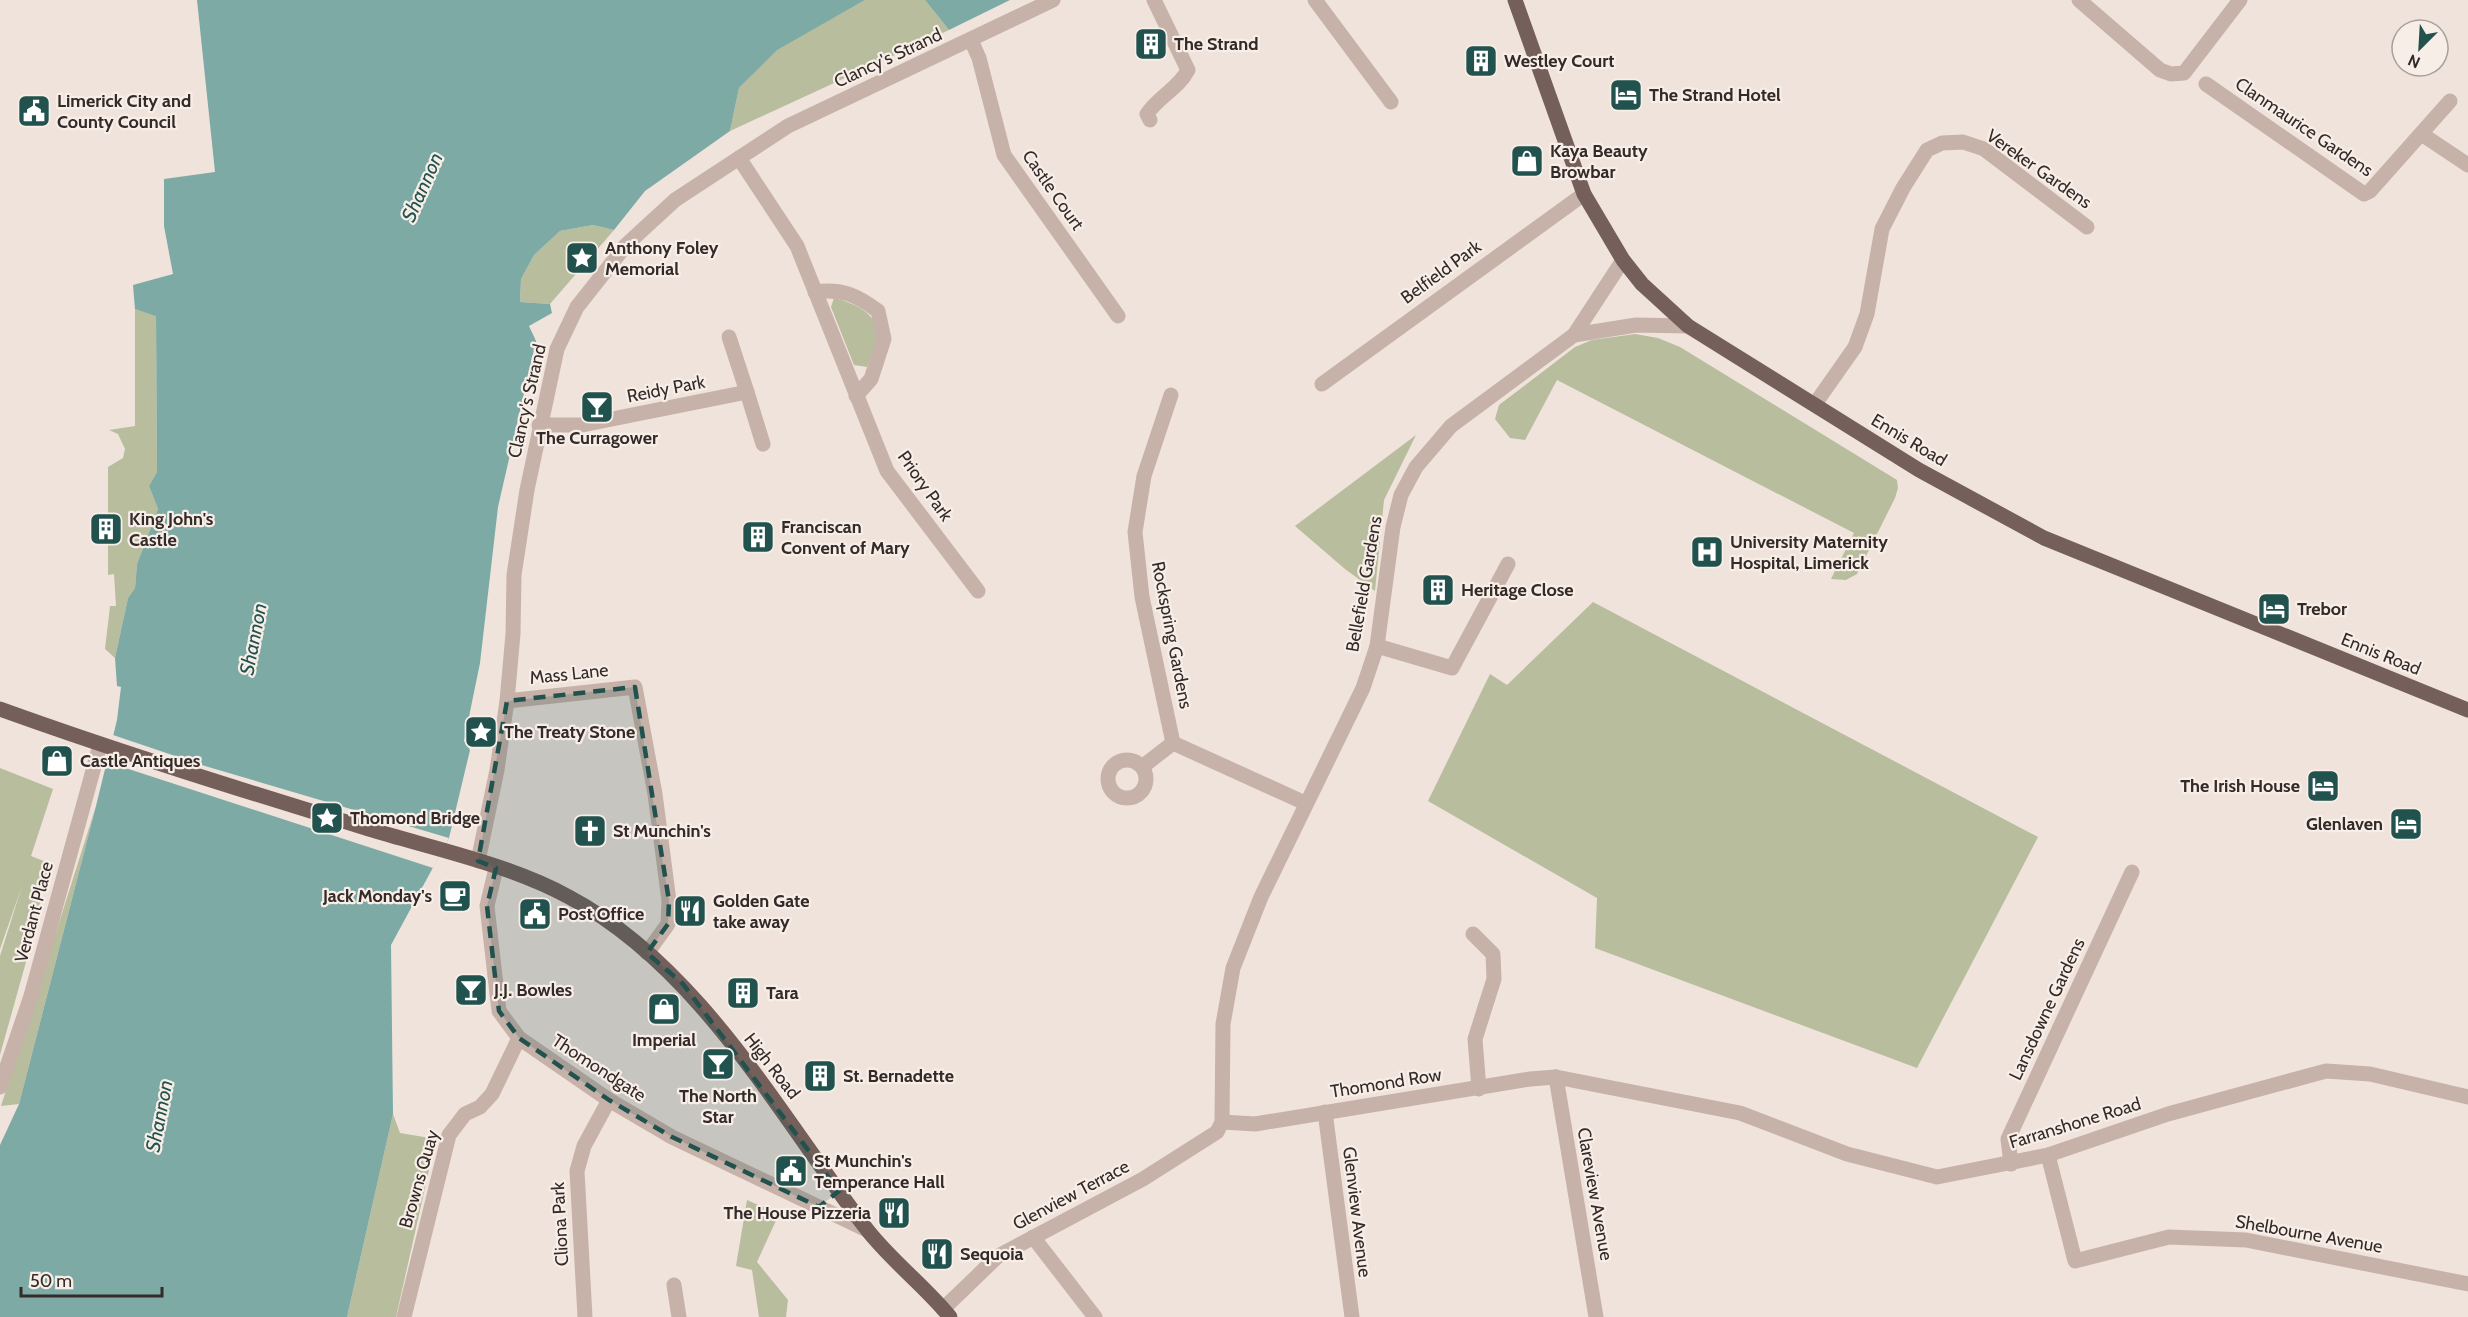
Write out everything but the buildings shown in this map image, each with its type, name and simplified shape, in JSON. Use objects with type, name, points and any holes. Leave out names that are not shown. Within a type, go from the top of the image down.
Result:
[{"type":"main road","name":"Ennis Road","points":[[1515,0],[1584,194],[1623,260],[1642,284],[1688,326],[1919,470],[2044,538],[2468,710]]},
{"type":"main road","points":[[0,709],[103,747]]},
{"type":"main road","name":"High Road","points":[[103,747],[478,861],[569,897],[647,953],[683,984],[789,1119],[867,1230],[946,1313]]},
{"type":"street","name":"Clancy's Strand","points":[[478,861],[497,770],[507,701],[517,550],[539,425],[557,349],[577,307],[626,245],[675,200],[788,126],[1053,0]]},
{"type":"street","points":[[1150,120],[1147,114],[1155,101],[1184,77],[1191,76],[1154,0]]},
{"type":"street","points":[[1315,0],[1390,102]]},
{"type":"street","points":[[2079,0],[2160,70],[2171,74],[2184,73],[2240,0]]},
{"type":"street","name":"Castle Court","points":[[971,40],[979,58],[1004,155],[1118,316]]},
{"type":"street","name":"Clanmaurice Gardens","points":[[2206,84],[2364,194],[2370,191],[2423,135],[2450,101]]},
{"type":"street","points":[[2423,135],[2468,165]]},
{"type":"street","name":"Vereker Gardens","points":[[1815,404],[1855,347],[1868,314],[1882,229],[1903,188],[1927,150],[1942,143],[1963,142],[1984,149],[2087,227]]},
{"type":"street","name":"Priory Park","points":[[739,158],[797,246],[887,471],[978,591]]},
{"type":"street","name":"Belfield Park","points":[[1322,384],[1584,194]]},
{"type":"street","name":"Bellefield Gardens","points":[[1222,1122],[1223,1024],[1233,968],[1261,897],[1363,688],[1377,646],[1393,527],[1401,495],[1416,467],[1451,426],[1574,334],[1623,260]]},
{"type":"street","points":[[815,292],[834,290],[860,296],[878,311],[884,339],[871,379],[856,396]]},
{"type":"street","points":[[1574,334],[1636,326],[1688,326]]},
{"type":"street","points":[[729,337],[763,444]]},
{"type":"street","name":"Reidy Park","points":[[539,425],[582,425],[747,392]]},
{"type":"street","name":"Rockspring Gardens","points":[[1171,395],[1144,476],[1135,532],[1142,597],[1173,743]]},
{"type":"street","points":[[1377,646],[1452,668],[1508,564]]},
{"type":"street","name":"Mass Lane","points":[[507,701],[635,687],[655,794],[669,901],[668,924],[647,953]]},
{"type":"street","points":[[1142,767],[1173,743],[1305,803]]},
{"type":"street","name":"Verdant Place","points":[[0,1087],[31,996],[103,747]]},
{"type":"street","name":"Thomondgate","points":[[496,868],[487,906],[499,1011],[519,1038],[609,1100],[672,1137],[867,1230]]},
{"type":"street","name":"Lansdowne Gardens","points":[[2011,1164],[2008,1139],[2132,872]]},
{"type":"street","points":[[1473,934],[1492,954],[1494,979],[1474,1039],[1479,1089]]},
{"type":"street","name":"Browns Quay","points":[[404,1317],[449,1135],[465,1114],[480,1107],[492,1094],[519,1038]]},
{"type":"street","name":"Farranshone Road","points":[[1556,1077],[1740,1113],[1847,1154],[1937,1177],[2048,1155],[2168,1114],[2326,1071],[2370,1074],[2468,1097]]},
{"type":"street","name":"Thomond Row","points":[[1222,1122],[1255,1124],[1479,1089],[1530,1078],[1556,1077]]},
{"type":"street","name":"Clareview Avenue","points":[[1556,1077],[1596,1317]]},
{"type":"street","name":"Cliona Park","points":[[585,1317],[577,1171],[584,1146],[609,1100]]},
{"type":"street","name":"Glenview Avenue","points":[[1324,1112],[1352,1317]]},
{"type":"street","name":"Glenview Terrace","points":[[946,1313],[998,1256],[1143,1179],[1217,1131],[1222,1122]]},
{"type":"street","name":"Shelbourne Avenue","points":[[2048,1155],[2075,1261],[2169,1237],[2246,1240],[2468,1284]]},
{"type":"street","points":[[819,1207],[839,1191]]},
{"type":"street","points":[[1033,1237],[1095,1317]]},
{"type":"street","points":[[674,1285],[679,1317]]},
{"type":"highlighted area","points":[[635,687],[669,901],[668,924],[647,953],[683,984],[839,1191],[819,1207],[672,1137],[609,1100],[519,1038],[499,1011],[487,906],[496,868],[478,861],[507,701]]},
{"type":"green space","points":[[865,0],[925,0],[949,30],[730,131],[739,88],[777,49]]},
{"type":"green space","points":[[593,225],[614,230],[550,304],[520,302],[521,279],[534,255],[560,231]]},
{"type":"green space","points":[[834,298],[863,310],[873,321],[877,340],[867,367],[854,365],[831,307]]},
{"type":"green space","points":[[135,309],[156,315],[157,472],[149,486],[158,509],[137,564],[135,588],[128,598],[115,658],[105,649],[110,606],[116,606],[114,574],[108,575],[108,467],[123,458],[125,449],[118,434],[109,430],[135,426]]},
{"type":"green space","points":[[1635,334],[1658,338],[1680,347],[1897,480],[1898,488],[1895,498],[1857,574],[1846,580],[1831,579],[1854,533],[1557,380],[1525,440],[1510,438],[1495,419],[1499,405],[1575,347],[1592,340]]},
{"type":"green space","points":[[1416,435],[1384,500],[1375,591],[1345,569],[1295,526]]},
{"type":"green space","points":[[1593,602],[2038,837],[1917,1068],[1595,948],[1597,898],[1428,801],[1490,674],[1507,685]]},
{"type":"green space","points":[[0,768],[53,789],[31,856],[49,863],[31,944],[0,1055],[0,956],[22,886],[0,949]]},
{"type":"green space","points":[[96,806],[19,1104],[1,1106]]},
{"type":"green space","points":[[393,1114],[400,1133],[436,1139],[396,1317],[347,1317]]},
{"type":"green space","points":[[747,1200],[779,1214],[757,1262],[788,1300],[786,1317],[759,1317],[752,1270],[736,1266]]},
{"type":"water","name":"Shannon","points":[[197,0],[865,0],[777,50],[739,88],[730,131],[645,191],[614,230],[593,225],[560,231],[534,255],[521,279],[520,302],[550,304],[552,313],[529,326],[536,341],[498,507],[480,663],[464,741],[470,750],[449,838],[391,945],[393,1114],[347,1317],[0,1317],[0,1145],[19,1104],[96,806],[117,720],[121,687],[117,686],[115,658],[128,598],[135,588],[137,564],[158,509],[149,486],[157,472],[156,316],[135,309],[133,285],[173,274],[164,226],[164,179],[215,172]]},
{"type":"water","points":[[925,0],[1010,0],[949,30]]},
{"type":"pier","name":"Thomond Bridge","points":[[113,735],[205,766],[449,838],[433,868],[107,762]]},
{"type":"place","name":"The Strand","points":[[1151,44]]},
{"type":"place","name":"Westley Court","points":[[1481,61]]},
{"type":"place","name":"The Strand Hotel","points":[[1626,95]]},
{"type":"place","name":"Limerick City and County Council","points":[[34,111]]},
{"type":"place","name":"Kaya Beauty Browbar","points":[[1527,161]]},
{"type":"place","name":"Anthony Foley Memorial","points":[[582,258]]},
{"type":"place","name":"The Curragower","points":[[597,407]]},
{"type":"place","name":"King John's Castle","points":[[106,529]]},
{"type":"place","name":"Franciscan Convent of Mary","points":[[758,537]]},
{"type":"place","name":"University Maternity Hospital, Limerick","points":[[1707,552]]},
{"type":"place","name":"Heritage Close","points":[[1438,590]]},
{"type":"place","name":"Trebor","points":[[2274,609]]},
{"type":"place","name":"The Treaty Stone","points":[[481,732]]},
{"type":"place","name":"Castle Antiques","points":[[57,761]]},
{"type":"place","name":"The Irish House","points":[[2323,786]]},
{"type":"place","name":"Thomond Bridge","points":[[327,818]]},
{"type":"place","name":"Glenlaven","points":[[2406,824]]},
{"type":"place","name":"St Munchin's","points":[[590,831]]},
{"type":"place","name":"Jack Monday's","points":[[455,896]]},
{"type":"place","name":"Golden Gate take away","points":[[690,911]]},
{"type":"place","name":"Post Office","points":[[535,914]]},
{"type":"place","name":"J.J. Bowles","points":[[471,990]]},
{"type":"place","name":"Tara","points":[[743,993]]},
{"type":"place","name":"Imperial","points":[[664,1009]]},
{"type":"place","name":"The North Star","points":[[718,1064]]},
{"type":"place","name":"St. Bernadette","points":[[820,1076]]},
{"type":"place","name":"St Munchin's Temperance Hall","points":[[791,1171]]},
{"type":"place","name":"The House Pizzeria","points":[[894,1213]]},
{"type":"place","name":"Sequoia","points":[[937,1254]]}]
